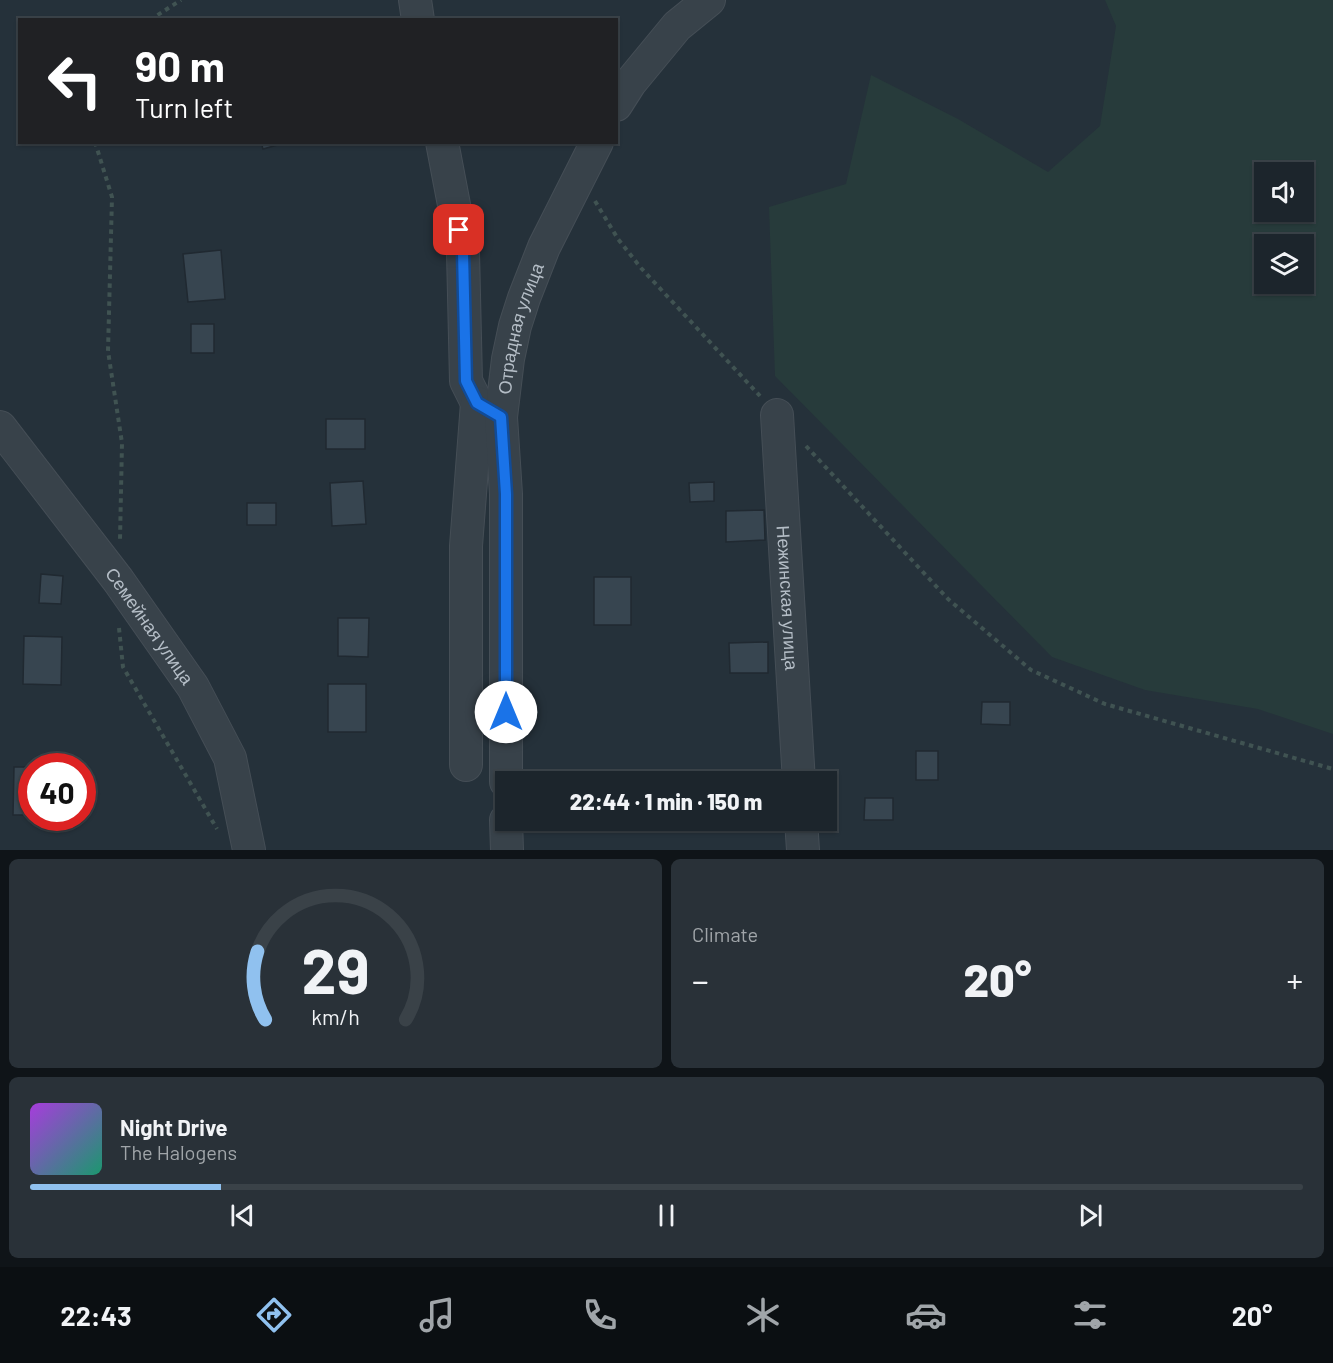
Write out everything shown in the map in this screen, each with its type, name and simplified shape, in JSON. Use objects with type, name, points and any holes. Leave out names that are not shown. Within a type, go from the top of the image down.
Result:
[{"type":"street","points":[[415,0],[418,18]]},
{"type":"street","points":[[618,102],[630,83],[677,26],[709,0]]},
{"type":"street","points":[[442,144],[463,252],[466,381],[489,410],[466,546],[466,765]]},
{"type":"street","name":"Отрадная улица","points":[[506,771],[506,494],[489,410],[508,359],[518,317],[544,247],[590,156]]},
{"type":"street","name":"Нежинская улица","points":[[777,415],[798,771]]},
{"type":"street","name":"Семейная улица","points":[[0,427],[118,580],[193,687],[230,758],[249,850]]},
{"type":"street","points":[[507,831],[507,850]]},
{"type":"street","points":[[802,831],[803,850]]},
{"type":"path","points":[[153,18],[181,0]]},
{"type":"path","points":[[96,144],[112,197],[108,351],[122,443],[118,580]]},
{"type":"path","points":[[590,156],[597,205],[635,261],[948,599],[1031,670],[1105,704],[1333,769]]},
{"type":"path","points":[[118,622],[123,667],[218,830]]},
{"type":"green space","points":[[1105,0],[1333,0],[1333,734],[1258,709],[1145,690],[1052,657],[775,376],[769,207],[846,184],[871,75],[958,119],[1048,172],[1100,126],[1116,26]]},
{"type":"building","points":[[262,144],[281,144],[263,149]]},
{"type":"building","points":[[221,250],[225,299],[188,302],[183,254]]},
{"type":"building","points":[[191,324],[214,324],[214,353],[191,353]]},
{"type":"building","points":[[326,419],[365,419],[365,449],[326,449]]},
{"type":"building","points":[[363,481],[366,524],[332,526],[330,483]]},
{"type":"building","points":[[714,482],[714,501],[690,502],[689,483]]},
{"type":"building","points":[[247,503],[276,503],[276,525],[247,525]]},
{"type":"building","points":[[764,510],[765,540],[726,542],[726,511]]},
{"type":"building","points":[[41,574],[63,576],[61,604],[39,603]]},
{"type":"building","points":[[594,577],[631,577],[631,625],[594,625]]},
{"type":"building","points":[[338,618],[369,618],[368,657],[338,656]]},
{"type":"building","points":[[24,636],[62,637],[61,685],[23,684]]},
{"type":"building","points":[[768,642],[768,673],[730,673],[729,643]]},
{"type":"building","points":[[328,684],[366,684],[366,732],[328,732]]},
{"type":"building","points":[[982,702],[1010,702],[1010,725],[981,724]]},
{"type":"building","points":[[916,751],[938,751],[938,780],[916,780]]},
{"type":"building","points":[[14,767],[18,767],[18,815],[13,815]]},
{"type":"building","points":[[865,798],[893,798],[893,820],[864,820]]},
{"type":"route","points":[[459,230],[463,252],[466,381],[477,403],[501,417],[506,494],[506,712]]}]
